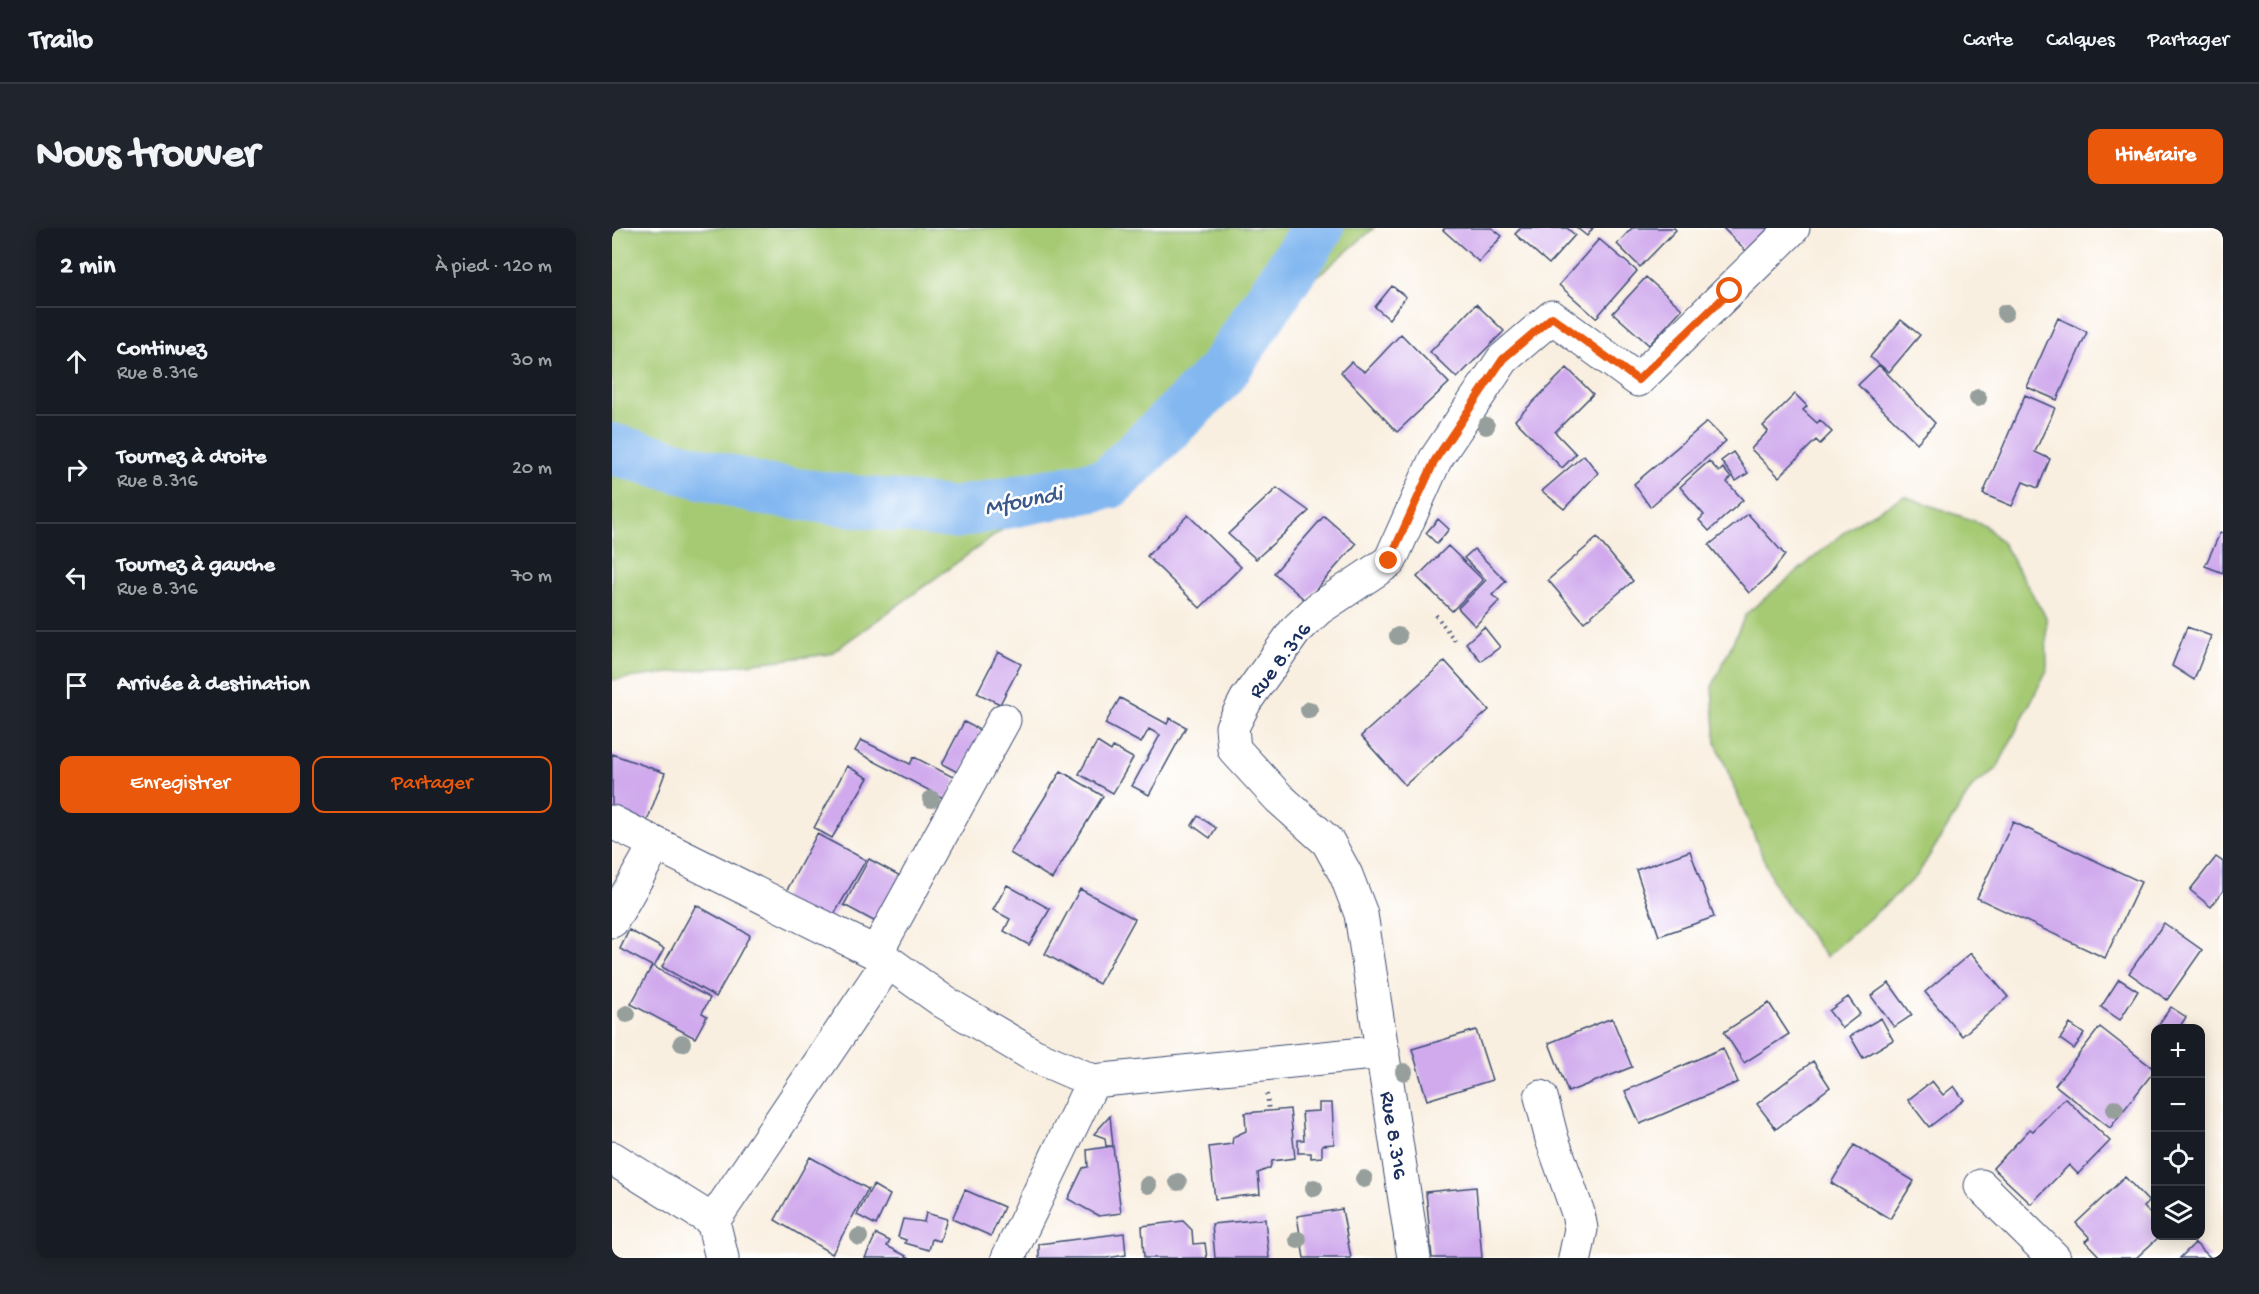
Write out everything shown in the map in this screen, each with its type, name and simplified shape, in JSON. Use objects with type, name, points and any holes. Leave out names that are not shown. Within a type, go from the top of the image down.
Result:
[{"type":"street","name":"Rue 8.316","points":[[1414,1258],[1361,914],[1346,875],[1328,842],[1279,798],[1234,748],[1232,727],[1246,700],[1295,631],[1318,609],[1389,561],[1435,460],[1503,359],[1552,317],[1638,380],[1793,228]]},
{"type":"street","points":[[713,1221],[882,958],[1004,720]]},
{"type":"street","points":[[612,822],[882,958],[944,1002],[1033,1055],[1093,1081],[1383,1053]]},
{"type":"street","points":[[612,921],[656,844]]},
{"type":"street","points":[[1008,1258],[1093,1081]]},
{"type":"street","points":[[1541,1097],[1552,1139],[1578,1213],[1581,1229],[1575,1258]]},
{"type":"street","points":[[612,1158],[713,1221],[722,1258]]},
{"type":"street","points":[[1981,1186],[2054,1258]]},
{"type":"path","points":[[1436,615],[1455,640]]},
{"type":"path","points":[[1259,1095],[1268,1094],[1269,1110]]},
{"type":"green space","points":[[612,228],[1374,228],[1120,445],[830,654],[612,680]]},
{"type":"green space","points":[[1904,496],[1985,525],[2003,544],[2046,617],[2047,670],[1997,768],[1973,786],[1916,877],[1826,957],[1776,889],[1716,743],[1712,687],[1746,614],[1854,524]]},
{"type":"building","points":[[1445,228],[1492,228],[1502,236],[1479,262],[1443,230]]},
{"type":"building","points":[[1521,228],[1567,228],[1575,235],[1549,264],[1515,234]]},
{"type":"building","points":[[1577,228],[1593,228],[1587,236]]},
{"type":"building","points":[[1632,228],[1674,228],[1676,230],[1640,267],[1617,244]]},
{"type":"building","points":[[1723,228],[1769,228],[1746,251]]},
{"type":"building","points":[[1599,239],[1637,271],[1596,318],[1559,285]]},
{"type":"building","points":[[1646,277],[1682,309],[1649,345],[1613,313]]},
{"type":"building","points":[[1392,286],[1406,297],[1389,319],[1375,307]]},
{"type":"building","points":[[1476,304],[1504,331],[1457,378],[1430,352]]},
{"type":"building","points":[[2058,318],[2087,332],[2057,400],[2027,387]]},
{"type":"building","points":[[1901,320],[1920,335],[1889,372],[1870,357]]},
{"type":"building","points":[[1401,334],[1449,383],[1397,432],[1341,372],[1351,362],[1365,372]]},
{"type":"building","points":[[1879,365],[1935,423],[1917,443],[1858,385]]},
{"type":"building","points":[[1567,368],[1593,394],[1555,432],[1576,454],[1562,468],[1515,420]]},
{"type":"building","points":[[1795,394],[1807,406],[1803,410],[1817,423],[1820,420],[1832,432],[1820,444],[1816,440],[1779,477],[1751,449],[1768,431],[1763,426]]},
{"type":"building","points":[[2025,395],[2055,408],[2035,452],[2050,459],[2038,488],[2023,482],[2012,506],[1983,494]]},
{"type":"building","points":[[1707,422],[1726,441],[1650,507],[1634,484]]},
{"type":"building","points":[[1733,452],[1748,473],[1736,481],[1721,461]]},
{"type":"building","points":[[1584,455],[1598,473],[1564,509],[1542,491]]},
{"type":"building","points":[[1709,461],[1719,472],[1723,468],[1731,478],[1727,482],[1743,500],[1709,531],[1699,520],[1704,515],[1680,487]]},
{"type":"building","points":[[1277,488],[1309,511],[1256,559],[1228,534]]},
{"type":"building","points":[[1748,514],[1785,555],[1769,576],[1749,593],[1709,545]]},
{"type":"building","points":[[1188,515],[1241,567],[1200,608],[1147,556]]},
{"type":"building","points":[[1324,516],[1356,544],[1306,601],[1274,573]]},
{"type":"building","points":[[1438,519],[1449,529],[1437,544],[1426,533]]},
{"type":"building","points":[[2220,533],[2223,534],[2223,573],[2205,566]]},
{"type":"building","points":[[1597,538],[1633,581],[1584,622],[1548,580]]},
{"type":"building","points":[[1448,546],[1483,580],[1452,611],[1417,577]]},
{"type":"building","points":[[1474,549],[1506,581],[1492,595],[1499,601],[1475,626],[1458,608],[1486,580],[1464,558]]},
{"type":"building","points":[[1484,627],[1500,647],[1481,661],[1466,643]]},
{"type":"building","points":[[2187,627],[2211,636],[2194,680],[2172,666]]},
{"type":"building","points":[[998,652],[1021,664],[1000,704],[977,693]]},
{"type":"building","points":[[1445,661],[1489,710],[1405,785],[1361,736]]},
{"type":"building","points":[[1120,698],[1167,724],[1170,718],[1186,727],[1149,795],[1132,786],[1160,735],[1149,729],[1141,743],[1105,724]]},
{"type":"building","points":[[964,722],[982,731],[961,774],[942,764]]},
{"type":"building","points":[[861,740],[910,764],[914,757],[957,779],[947,800],[855,751]]},
{"type":"building","points":[[1097,742],[1111,751],[1113,747],[1133,758],[1113,793],[1079,774]]},
{"type":"building","points":[[612,754],[665,773],[646,824],[612,811]]},
{"type":"building","points":[[847,766],[868,778],[832,838],[814,828]]},
{"type":"building","points":[[1061,771],[1103,796],[1052,879],[1010,853]]},
{"type":"building","points":[[1198,816],[1216,828],[1210,838],[1192,825]]},
{"type":"building","points":[[2013,822],[2141,882],[2105,958],[1977,898]]},
{"type":"building","points":[[817,834],[866,860],[825,930],[779,905]]},
{"type":"building","points":[[1690,851],[1714,917],[1659,936],[1636,870]]},
{"type":"building","points":[[2216,857],[2223,862],[2223,891],[2211,907],[2190,890]]},
{"type":"building","points":[[869,859],[906,879],[881,925],[844,905]]},
{"type":"building","points":[[1007,885],[1050,909],[1029,945],[1004,931],[1010,919],[993,910]]},
{"type":"building","points":[[1080,889],[1135,919],[1099,984],[1045,954]]},
{"type":"building","points":[[696,905],[750,935],[716,997],[662,967]]},
{"type":"building","points":[[2164,923],[2202,950],[2167,1000],[2129,973]]},
{"type":"building","points":[[629,930],[664,949],[654,967],[710,998],[702,1013],[707,1016],[695,1038],[631,1004],[652,966],[620,949]]},
{"type":"building","points":[[1971,953],[2008,997],[1962,1036],[1925,992]]},
{"type":"building","points":[[2119,979],[2138,991],[2120,1020],[2101,1007]]},
{"type":"building","points":[[1889,983],[1912,1015],[1894,1027],[1871,996]]},
{"type":"building","points":[[1848,997],[1860,1014],[1842,1028],[1829,1011]]},
{"type":"building","points":[[1769,1003],[1789,1034],[1744,1063],[1724,1032]]},
{"type":"building","points":[[2171,1007],[2186,1017],[2182,1024],[2159,1024]]},
{"type":"building","points":[[1612,1018],[1632,1067],[1568,1092],[1549,1043]]},
{"type":"building","points":[[1881,1018],[1893,1040],[1863,1058],[1850,1036]]},
{"type":"building","points":[[2070,1024],[2084,1034],[2074,1049],[2060,1039]]},
{"type":"building","points":[[2100,1027],[2151,1067],[2151,1075],[2110,1128],[2055,1085]]},
{"type":"building","points":[[1476,1030],[1492,1080],[1427,1100],[1412,1049]]},
{"type":"building","points":[[1723,1048],[1738,1082],[1640,1124],[1625,1091]]},
{"type":"building","points":[[1813,1061],[1830,1087],[1776,1129],[1757,1104]]},
{"type":"building","points":[[1932,1081],[1943,1095],[1954,1086],[1964,1100],[1929,1127],[1908,1100]]},
{"type":"building","points":[[2065,1098],[2110,1141],[2078,1174],[2069,1165],[2031,1204],[1993,1168],[2030,1129],[2033,1131]]},
{"type":"building","points":[[1319,1103],[1332,1103],[1334,1144],[1322,1145],[1322,1157],[1311,1158],[1311,1153],[1298,1153],[1298,1140],[1304,1140],[1302,1112],[1319,1111]]},
{"type":"building","points":[[1290,1109],[1295,1158],[1272,1161],[1270,1168],[1258,1173],[1260,1194],[1215,1199],[1209,1147],[1232,1144],[1233,1137],[1246,1131],[1245,1113]]},
{"type":"building","points":[[1110,1116],[1113,1146],[1106,1146],[1105,1138],[1094,1134]]},
{"type":"building","points":[[1854,1145],[1914,1181],[1890,1219],[1831,1183]]},
{"type":"building","points":[[1113,1146],[1121,1213],[1099,1216],[1068,1199],[1083,1168],[1088,1167],[1087,1150]]},
{"type":"building","points":[[810,1157],[868,1189],[832,1254],[775,1220]]},
{"type":"building","points":[[2125,1177],[2149,1202],[2144,1207],[2151,1215],[2151,1240],[2156,1240],[2136,1258],[2101,1258],[2085,1241],[2090,1238],[2076,1223]]},
{"type":"building","points":[[873,1185],[890,1195],[876,1225],[857,1215]]},
{"type":"building","points":[[1476,1187],[1482,1258],[1432,1258],[1426,1192]]},
{"type":"building","points":[[965,1190],[1004,1207],[991,1236],[952,1219]]},
{"type":"building","points":[[1342,1209],[1351,1258],[1304,1258],[1297,1216]]},
{"type":"building","points":[[926,1213],[947,1219],[940,1241],[932,1239],[929,1250],[905,1243],[906,1240],[898,1237],[903,1219],[924,1222]]},
{"type":"building","points":[[1265,1219],[1269,1258],[1215,1258],[1212,1224]]},
{"type":"building","points":[[1183,1221],[1192,1230],[1193,1244],[1205,1243],[1207,1258],[1144,1258],[1142,1226]]},
{"type":"building","points":[[1124,1233],[1126,1255],[1107,1258],[1039,1258],[1039,1244]]},
{"type":"building","points":[[876,1234],[890,1241],[887,1246],[910,1258],[865,1258]]},
{"type":"building","points":[[2195,1243],[2211,1258],[2180,1258]]},
{"type":"waterway","name":"Mfoundi","points":[[612,449],[764,490],[954,513],[1109,483],[1220,375],[1318,228]]},
{"type":"route","points":[[1389,561],[1435,460],[1503,359],[1552,317],[1638,380],[1730,291]]}]
